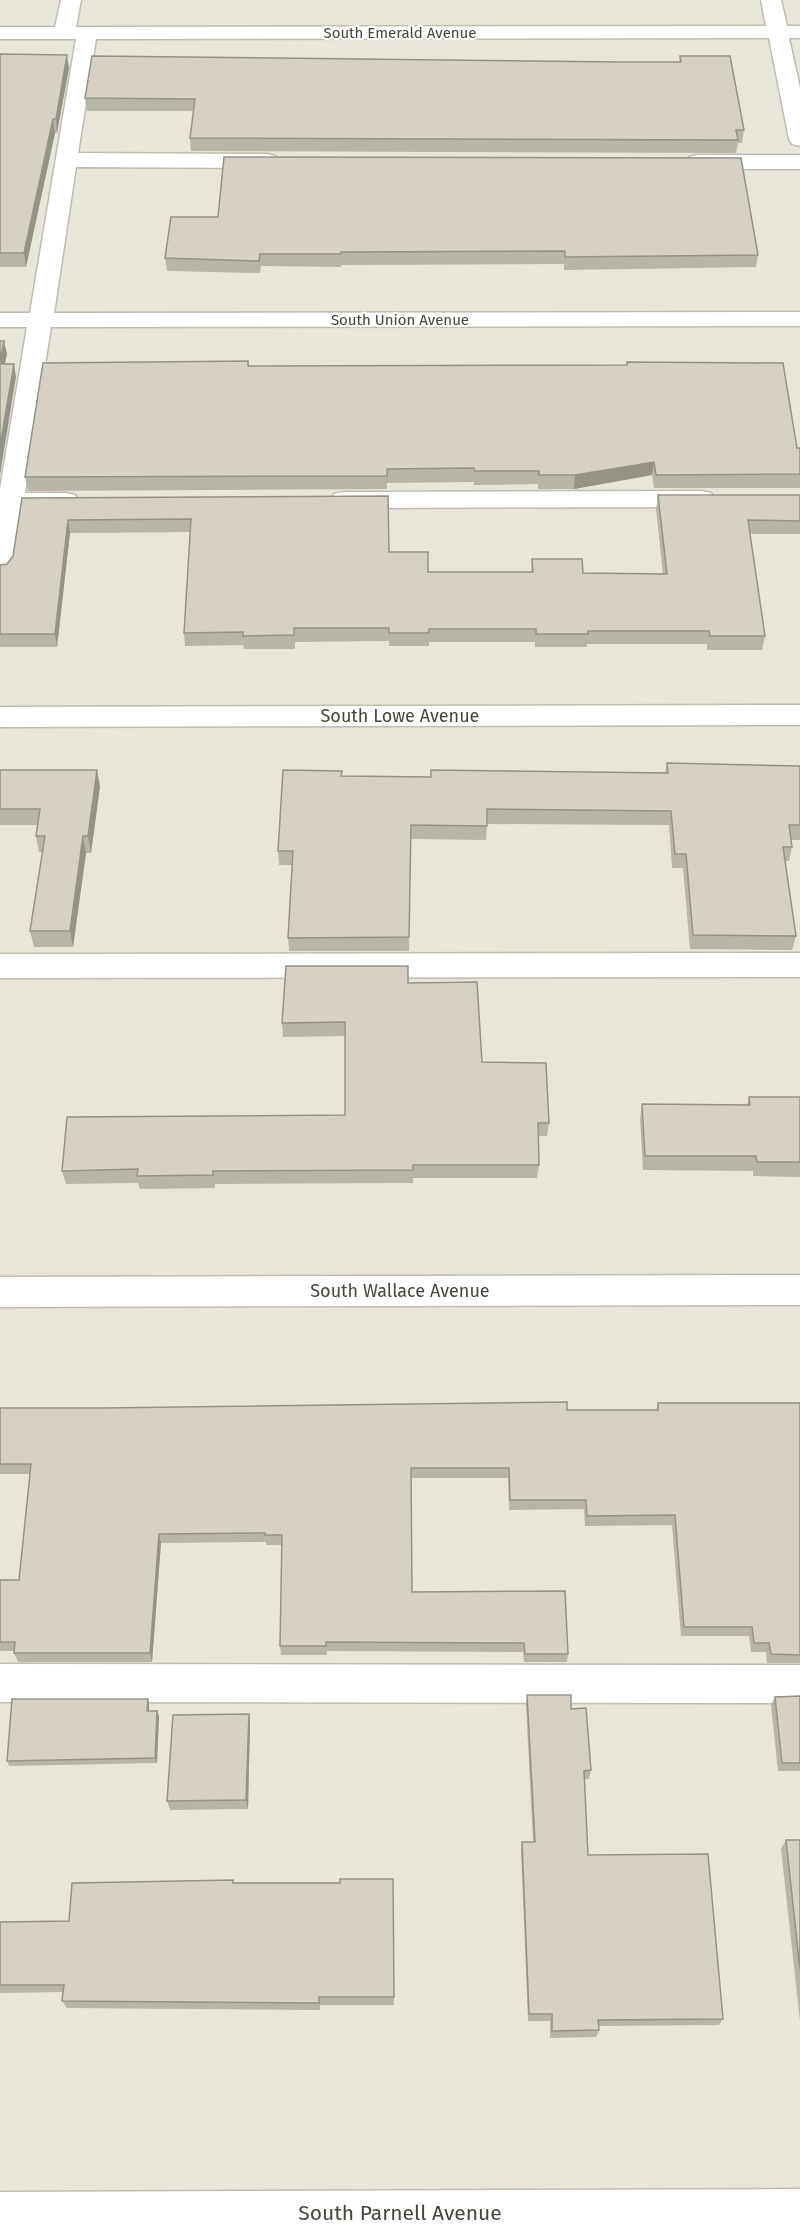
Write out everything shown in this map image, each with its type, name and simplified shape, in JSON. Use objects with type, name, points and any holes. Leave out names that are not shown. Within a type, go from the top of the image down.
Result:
[{"type":"street","points":[[0,570],[66,160],[76,33],[71,0]]},
{"type":"street","points":[[771,0],[800,139]]},
{"type":"street","name":"South Emerald Avenue","points":[[0,33],[800,32]]},
{"type":"street","points":[[66,160],[294,161]]},
{"type":"street","points":[[676,162],[800,162]]},
{"type":"street","name":"South Union Avenue","points":[[0,320],[800,319]]},
{"type":"street","points":[[322,500],[728,499]]},
{"type":"street","points":[[11,501],[95,501]]},
{"type":"street","name":"South Lowe Avenue","points":[[0,717],[800,715]]},
{"type":"street","points":[[0,966],[800,965]]},
{"type":"street","name":"South Wallace Avenue","points":[[0,1292],[800,1290]]},
{"type":"street","points":[[0,1683],[800,1684]]},
{"type":"street","name":"South Parnell Avenue","points":[[0,2215],[800,2212]]},
{"type":"shaded area","points":[[0,0],[800,0],[800,2235],[0,2235]]},
{"type":"building","points":[[0,54],[67,55],[56,119],[53,119],[24,253],[0,253]]},
{"type":"building","points":[[92,56],[681,62],[680,56],[730,56],[744,130],[736,130],[738,140],[190,138],[195,99],[85,98]]},
{"type":"building","points":[[224,157],[741,158],[758,255],[565,257],[565,251],[341,252],[341,254],[260,254],[259,261],[165,258],[171,217],[218,217]]},
{"type":"building","points":[[0,341],[4,341],[0,361]]},
{"type":"building","points":[[248,361],[248,366],[627,365],[627,362],[783,363],[797,448],[800,448],[800,474],[656,475],[654,462],[575,475],[539,475],[539,471],[475,471],[474,468],[387,469],[387,476],[25,477],[43,363]]},
{"type":"building","points":[[0,364],[14,364],[0,446]]},
{"type":"building","points":[[658,495],[800,495],[800,521],[748,520],[765,636],[710,636],[709,631],[588,631],[588,634],[536,634],[536,629],[429,629],[429,633],[389,633],[389,628],[294,628],[294,635],[243,636],[243,632],[184,633],[191,519],[68,520],[55,634],[0,634],[0,565],[7,564],[13,556],[22,498],[388,496],[389,552],[428,552],[428,572],[533,572],[532,559],[582,559],[583,573],[667,574]]},
{"type":"building","points":[[667,763],[800,766],[800,825],[789,825],[792,847],[783,847],[796,936],[693,935],[686,854],[675,854],[671,811],[487,809],[487,826],[411,825],[409,937],[288,938],[293,851],[278,851],[283,770],[342,771],[341,776],[431,777],[431,770],[668,773]]},
{"type":"building","points":[[0,770],[97,770],[88,836],[83,836],[70,931],[30,931],[45,836],[36,836],[40,809],[0,809]]},
{"type":"building","points":[[286,966],[408,966],[408,983],[477,982],[482,1062],[546,1063],[549,1123],[538,1123],[539,1165],[413,1165],[413,1170],[213,1171],[213,1175],[137,1176],[138,1169],[62,1171],[67,1117],[345,1115],[345,1022],[282,1023]]},
{"type":"building","points":[[749,1097],[800,1097],[800,1162],[757,1162],[756,1156],[645,1156],[642,1104],[750,1105]]},
{"type":"building","points":[[567,1402],[567,1410],[658,1410],[658,1403],[800,1403],[800,1655],[771,1654],[769,1643],[754,1643],[752,1627],[684,1627],[675,1515],[587,1516],[586,1500],[510,1500],[509,1468],[411,1468],[412,1592],[565,1591],[568,1654],[525,1654],[524,1643],[326,1642],[326,1646],[280,1646],[282,1535],[265,1535],[265,1533],[159,1534],[150,1653],[14,1653],[15,1642],[0,1642],[0,1580],[19,1580],[31,1464],[0,1464],[0,1408]]},
{"type":"building","points":[[527,1695],[571,1695],[571,1709],[586,1708],[591,1770],[584,1771],[588,1855],[708,1854],[723,2019],[598,2020],[599,2030],[552,2031],[552,2014],[529,2014],[522,1842],[535,1842]]},
{"type":"building","points":[[800,1696],[800,1763],[782,1763],[775,1697]]},
{"type":"building","points":[[12,1699],[148,1699],[147,1711],[157,1711],[155,1758],[7,1761]]},
{"type":"building","points":[[249,1714],[246,1800],[167,1801],[173,1715]]},
{"type":"building","points":[[786,1840],[800,1840],[800,1969]]},
{"type":"building","points":[[340,1879],[393,1879],[394,1997],[319,1997],[319,2003],[62,2001],[64,1985],[0,1985],[0,1922],[69,1921],[72,1883],[233,1880],[233,1883],[340,1883]]}]
